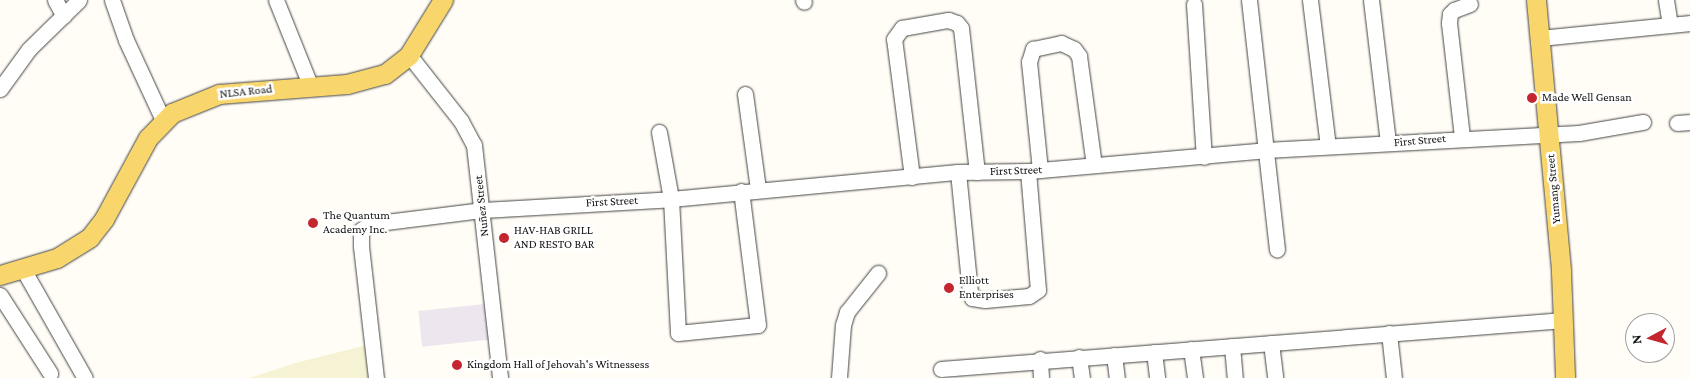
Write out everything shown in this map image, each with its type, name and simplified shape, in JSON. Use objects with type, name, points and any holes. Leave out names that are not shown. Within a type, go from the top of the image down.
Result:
[{"type":"main road","name":"NLSA Road","points":[[0,275],[58,258],[95,231],[148,138],[164,120],[191,103],[219,94],[311,87],[371,78],[398,66],[409,54],[443,0]]},
{"type":"main road","name":"Yumang Street","points":[[1536,0],[1564,320],[1565,378]]},
{"type":"street","points":[[55,0],[64,16]]},
{"type":"street","points":[[0,89],[29,49],[79,0]]},
{"type":"street","points":[[112,0],[126,40],[164,120]]},
{"type":"street","points":[[276,0],[311,87]]},
{"type":"street","points":[[1249,0],[1277,249]]},
{"type":"street","points":[[1310,0],[1328,146]]},
{"type":"street","points":[[1371,0],[1388,143]]},
{"type":"street","points":[[1666,0],[1670,25]]},
{"type":"street","points":[[1194,4],[1204,156]]},
{"type":"street","points":[[1462,137],[1449,23],[1450,14],[1454,10],[1470,4]]},
{"type":"street","points":[[912,177],[894,39],[902,28],[948,20],[957,23],[961,28],[977,172]]},
{"type":"street","points":[[1540,38],[1690,23]]},
{"type":"street","points":[[958,172],[970,292],[972,298],[984,300],[1028,296],[1038,290],[1028,62],[1033,49],[1061,42],[1074,49],[1079,56],[1094,164]]},
{"type":"street","name":"Nuñez Street","points":[[409,54],[469,134],[477,159],[500,378]]},
{"type":"street","points":[[745,94],[758,189]]},
{"type":"street","name":"First Street","points":[[376,378],[361,230],[370,224],[482,210],[670,198],[958,172],[1034,171],[1094,164],[1266,150],[1462,137],[1549,134],[1643,122]]},
{"type":"street","points":[[659,132],[670,198],[678,333],[758,325],[741,191]]},
{"type":"street","points":[[22,269],[85,378]]},
{"type":"street","points":[[839,378],[843,325],[847,312],[878,273]]},
{"type":"street","points":[[0,295],[50,373]]},
{"type":"street","points":[[941,369],[960,373],[999,371],[1040,359],[1114,355],[1564,320]]},
{"type":"street","points":[[1390,333],[1394,378]]},
{"type":"street","points":[[1271,343],[1275,378]]},
{"type":"street","points":[[1232,346],[1235,378]]},
{"type":"street","points":[[1191,349],[1195,378]]},
{"type":"street","points":[[1154,352],[1157,378]]},
{"type":"street","points":[[1114,355],[1117,378]]},
{"type":"street","points":[[1079,357],[1082,378]]},
{"type":"street","points":[[1040,359],[1041,378]]},
{"type":"shaded area","points":[[485,304],[489,340],[422,347],[418,311]]},
{"type":"shaded area","points":[[367,345],[372,378],[249,378],[299,362]]},
{"type":"place","name":"Made Well Gensan","points":[[1532,98]]},
{"type":"place","name":"The Quantum Academy Inc.","points":[[313,223]]},
{"type":"place","name":"HAV-HAB GRILL AND RESTO BAR","points":[[504,238]]},
{"type":"place","name":"Elliott Enterprises","points":[[949,288]]},
{"type":"place","name":"Kingdom Hall of Jehovah's Witnessess","points":[[457,365]]}]
